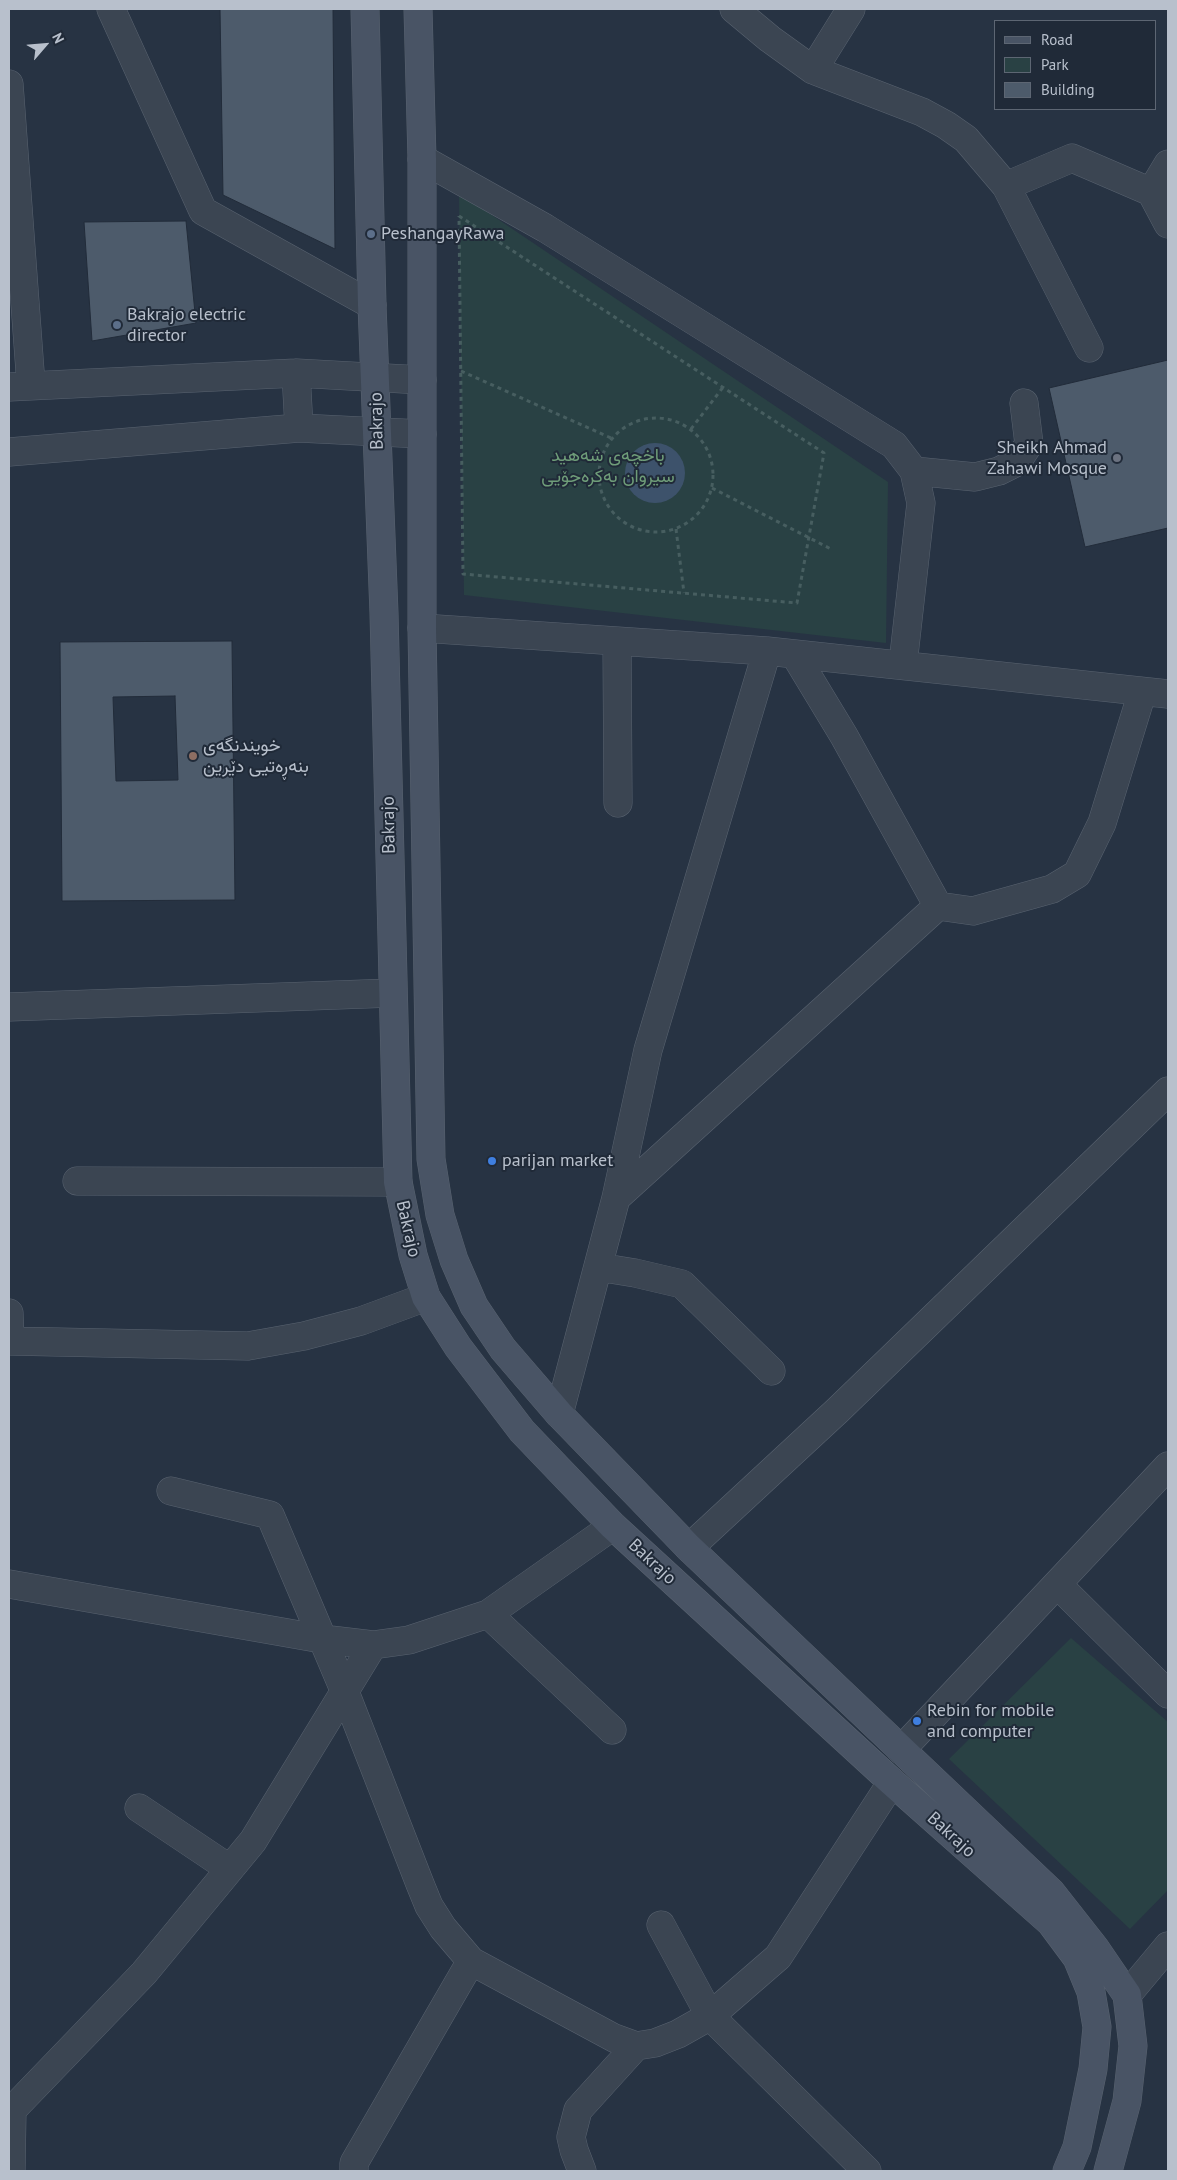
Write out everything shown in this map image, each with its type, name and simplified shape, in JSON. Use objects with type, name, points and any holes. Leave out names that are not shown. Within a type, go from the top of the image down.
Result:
[{"type":"street","points":[[110,9],[203,210],[372,305]]},
{"type":"street","name":"Bakrajo","points":[[365,9],[372,305],[384,613],[398,1182],[413,1255],[426,1297],[458,1347],[522,1431],[613,1526],[892,1782],[1051,1923],[1077,1958],[1091,1992],[1097,2027],[1093,2069],[1078,2147],[1067,2171]]},
{"type":"street","name":"Bakrajo","points":[[418,9],[422,159],[422,628],[431,1159],[438,1206],[454,1260],[474,1306],[503,1350],[559,1414],[689,1548],[1051,1892],[1095,1948],[1126,1995],[1133,2046],[1127,2101],[1108,2171]]},
{"type":"street","points":[[734,9],[770,39],[813,70],[922,112],[966,139],[1006,186],[1089,348]]},
{"type":"street","points":[[813,70],[851,9]]},
{"type":"street","points":[[9,84],[20,386],[296,374],[422,380]]},
{"type":"street","points":[[1006,186],[1072,158],[1151,192],[1168,224]]},
{"type":"street","points":[[422,159],[545,228],[894,445],[914,471],[920,503],[902,664]]},
{"type":"street","points":[[1151,192],[1168,164]]},
{"type":"street","points":[[296,374],[299,428]]},
{"type":"street","points":[[914,471],[975,477],[999,471],[1017,462],[1029,444],[1024,403]]},
{"type":"street","points":[[9,452],[299,428],[422,434]]},
{"type":"street","points":[[422,628],[766,651],[902,664],[1155,693],[1102,823],[1077,874],[1052,889],[973,911],[938,906]]},
{"type":"street","points":[[617,641],[618,803]]},
{"type":"street","points":[[559,1414],[616,1198],[648,1050],[766,651]]},
{"type":"street","points":[[795,655],[844,736],[938,906]]},
{"type":"street","points":[[616,1198],[938,906]]},
{"type":"street","points":[[9,1007],[392,993]]},
{"type":"street","points":[[689,1548],[838,1410],[1168,1091]]},
{"type":"street","points":[[77,1181],[398,1182]]},
{"type":"street","points":[[598,1268],[634,1273],[682,1284],[771,1371]]},
{"type":"street","points":[[9,1312],[10,1341],[248,1346],[304,1336],[352,1324],[426,1297]]},
{"type":"street","points":[[901,1750],[1168,1466]]},
{"type":"street","points":[[171,1491],[270,1515],[345,1692],[429,1906],[443,1928],[471,1961],[614,2038],[636,2046],[655,2043],[710,2016],[778,1957],[892,1782]]},
{"type":"street","points":[[9,1584],[322,1639],[373,1645],[409,1640],[488,1614],[613,1526]]},
{"type":"street","points":[[1057,1584],[1168,1694]]},
{"type":"street","points":[[488,1614],[612,1730]]},
{"type":"street","points":[[11,2171],[10,2108],[144,1973],[253,1842],[373,1645]]},
{"type":"street","points":[[139,1808],[230,1870]]},
{"type":"street","points":[[660,1925],[710,2016],[867,2171]]},
{"type":"street","points":[[1126,1995],[1168,1946]]},
{"type":"street","points":[[354,2171],[354,2163],[471,1961]]},
{"type":"street","points":[[582,2171],[571,2137],[578,2110],[636,2046]]},
{"type":"path","points":[[459,216],[724,386],[824,453],[797,603],[463,574],[459,216]]},
{"type":"path","points":[[461,371],[611,438]]},
{"type":"path","points":[[691,429],[724,386]]},
{"type":"path","points":[[658,417],[676,420],[691,429],[703,441],[710,455],[714,472],[712,488],[705,505],[692,520],[676,529],[658,533],[639,530],[622,521],[609,508],[601,491],[598,472],[602,454],[611,438],[624,426],[649,418],[658,417]]},
{"type":"path","points":[[712,488],[832,549]]},
{"type":"path","points":[[676,529],[684,593]]},
{"type":"green space","name":"باخچەی شەهید سیروان بەکرەجۆیی","points":[[459,193],[888,482],[886,643],[464,595]]},
{"type":"green space","points":[[1071,1638],[1168,1722],[1168,1890],[1130,1929],[949,1759]]},
{"type":"water","points":[[655,443],[672,448],[680,456],[685,473],[680,490],[672,498],[655,503],[638,498],[630,490],[625,473],[630,456],[638,448]]},
{"type":"building","points":[[220,9],[333,9],[335,249],[223,195]]},
{"type":"building","points":[[186,221],[196,323],[92,341],[84,222]]},
{"type":"building","name":"Sheikh Ahmad Zahawi Mosque","points":[[1168,360],[1168,528],[1085,547],[1049,388]]},
{"type":"building","points":[[232,641],[235,900],[62,901],[60,642]],"holes":[[[175,696],[178,780],[116,781],[113,697]]]},
{"type":"place","name":"PeshangayRawa","points":[[371,234]]},
{"type":"place","name":"Bakrajo electric director","points":[[117,325]]},
{"type":"place","name":"Sheikh Ahmad Zahawi Mosque","points":[[1117,458]]},
{"type":"place","name":"خویندنگەی بنەڕەتیی دێرین","points":[[193,756]]},
{"type":"place","name":"parijan market","points":[[492,1161]]},
{"type":"place","name":"Rebin for mobile and computer","points":[[917,1721]]}]
